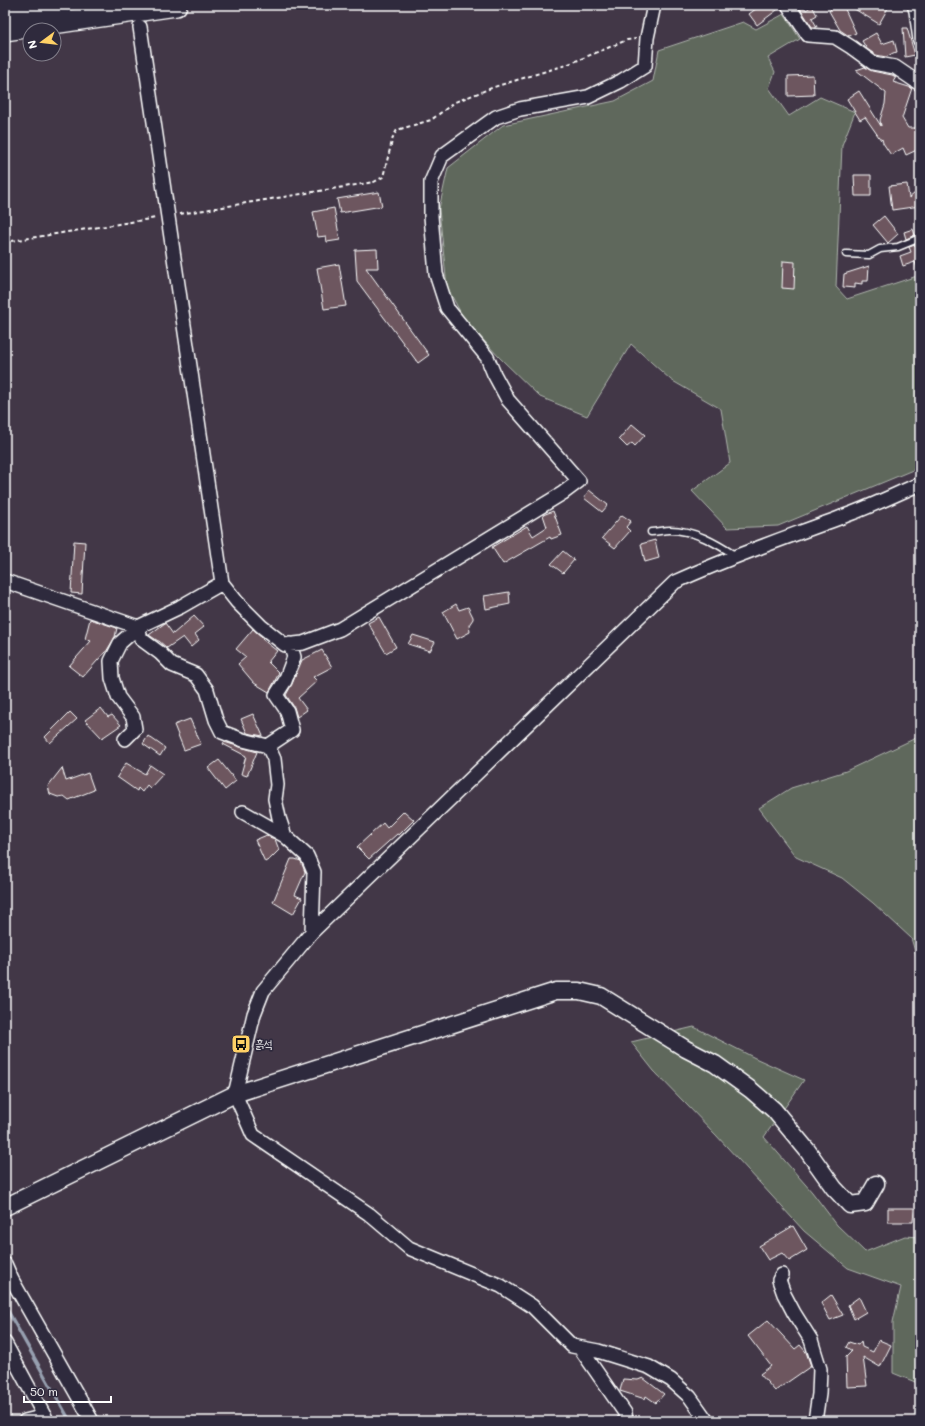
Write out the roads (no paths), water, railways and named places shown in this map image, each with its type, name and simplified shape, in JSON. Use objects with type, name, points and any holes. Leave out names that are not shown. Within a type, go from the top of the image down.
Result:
[{"type":"highway","points":[[5,13],[58,5]]},
{"type":"highway","points":[[5,30],[176,5]]},
{"type":"street","points":[[140,27],[222,583],[236,602],[261,626],[285,645],[303,643],[340,629],[563,493],[579,481],[508,400],[487,357],[447,308],[436,274],[431,216],[432,182],[442,156],[496,117],[520,109],[588,97],[621,81],[645,66],[647,38],[654,5]]},
{"type":"street","points":[[788,5],[808,34],[836,37],[873,64],[895,67],[920,84]]},
{"type":"street","points":[[914,5],[920,40]]},
{"type":"street","points":[[707,1421],[690,1397],[671,1380],[649,1367],[598,1351],[572,1346],[532,1306],[501,1286],[409,1248],[369,1214],[253,1135],[235,1094],[254,1014],[263,991],[312,932],[675,582],[736,556],[848,515],[920,484]]},
{"type":"street","points":[[5,581],[138,627]]},
{"type":"street","points":[[125,739],[135,729],[133,717],[118,697],[112,678],[111,661],[120,643],[138,627],[180,607],[222,583]]},
{"type":"street","points":[[138,627],[141,639],[172,665],[196,675],[207,690],[216,720],[222,732],[243,740],[268,746],[292,730],[288,711],[276,695],[285,681],[294,657],[290,644]]},
{"type":"street","points":[[268,746],[274,759],[277,785],[275,799],[285,836]]},
{"type":"street","points":[[243,812],[285,836],[307,856],[314,872],[312,932]]},
{"type":"street","points":[[5,1207],[235,1094],[556,991],[579,991],[601,996],[680,1046],[715,1064],[751,1090],[774,1110],[807,1150],[834,1188],[850,1205],[865,1203],[876,1184]]},
{"type":"street","points":[[5,1264],[12,1280],[92,1421]]},
{"type":"street","points":[[782,1274],[779,1280],[784,1294],[794,1313],[812,1340],[820,1370],[819,1394],[815,1421]]},
{"type":"street","points":[[5,1343],[46,1418],[25,1421]]},
{"type":"street","points":[[580,1348],[625,1413],[626,1421]]},
{"type":"lane","points":[[846,254],[869,255],[880,249],[898,247],[920,238]]},
{"type":"lane","points":[[651,532],[670,530],[696,534],[715,543],[736,556]]},
{"type":"waterway","points":[[5,1306],[70,1421]]},
{"type":"place","name":"흙석","points":[[241,1044]]}]
